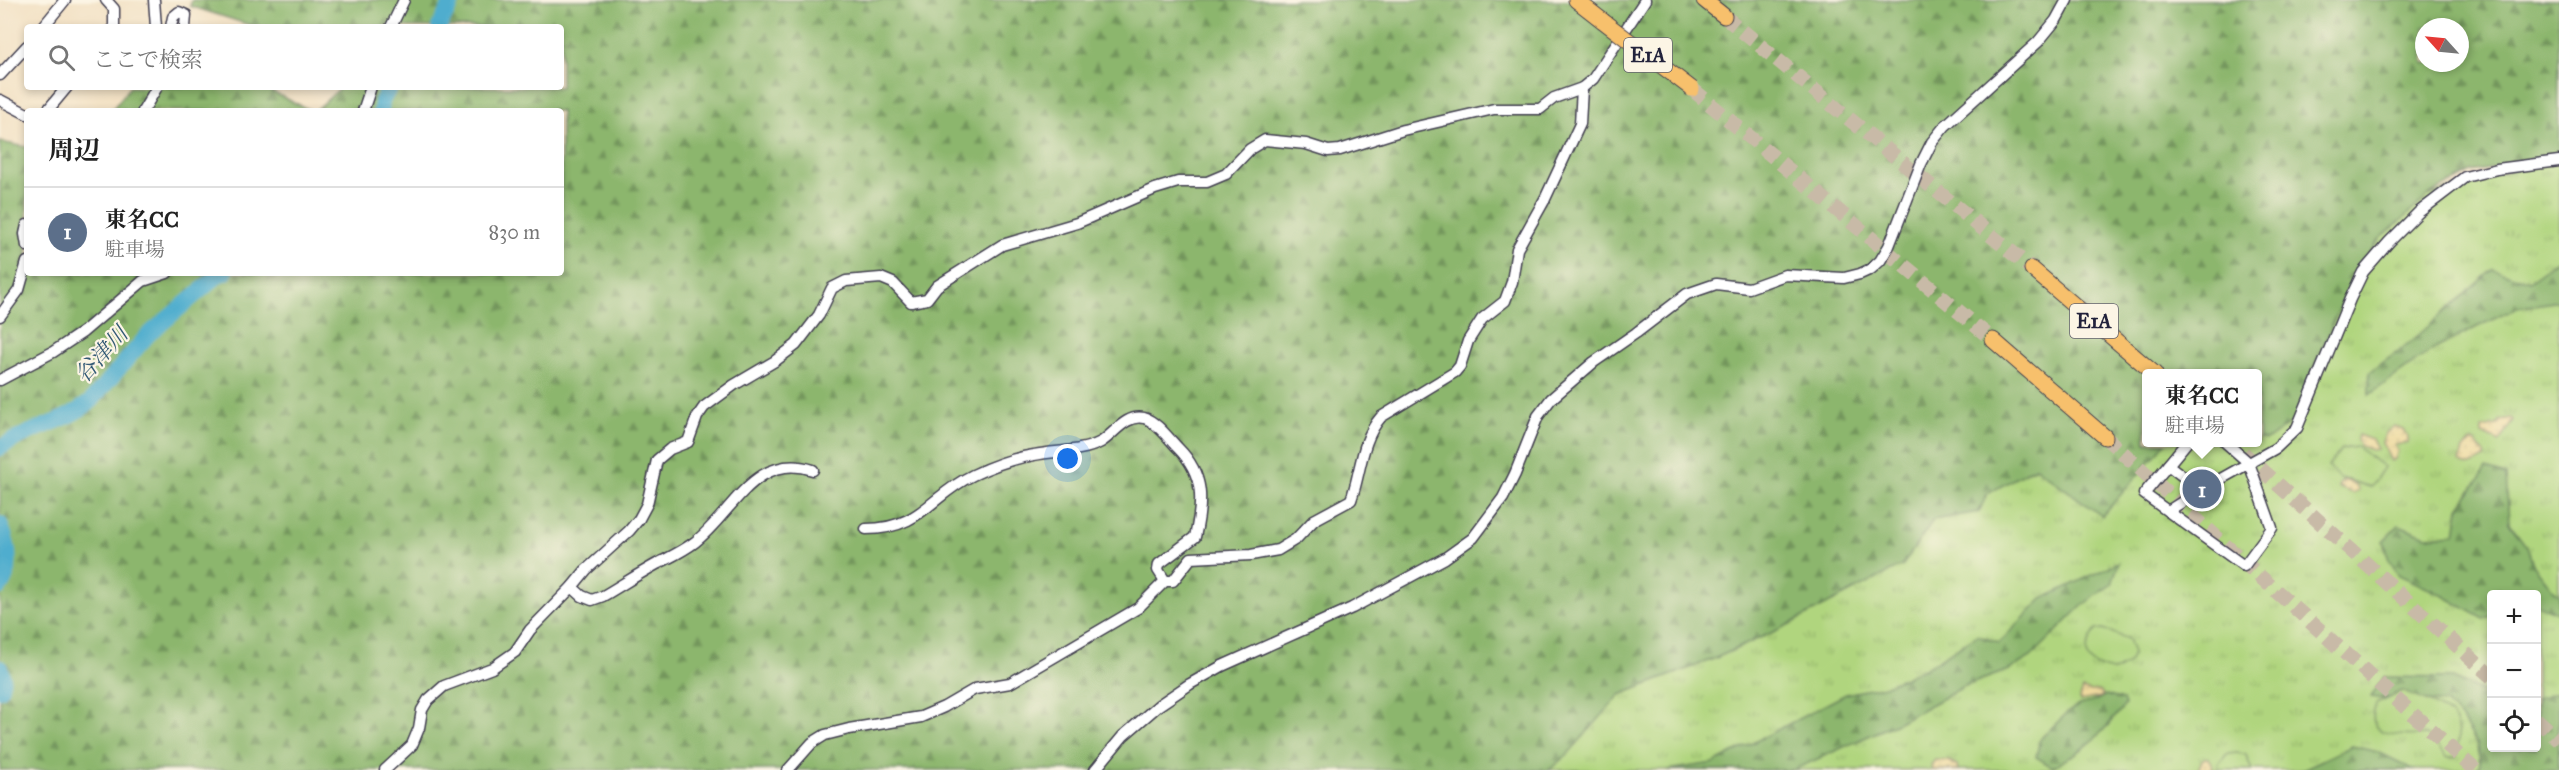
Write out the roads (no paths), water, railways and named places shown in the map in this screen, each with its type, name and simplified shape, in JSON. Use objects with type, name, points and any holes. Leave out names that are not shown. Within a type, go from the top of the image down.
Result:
[{"type":"highway","name":"E1A","points":[[1576,0],[1692,89]]},
{"type":"highway","points":[[1704,0],[1725,16]]},
{"type":"highway","name":"E1A","points":[[2032,269],[2149,369]]},
{"type":"highway","points":[[1993,340],[2105,437]]},
{"type":"street","points":[[45,24],[64,0]]},
{"type":"street","points":[[106,0],[114,9],[114,24]]},
{"type":"street","points":[[154,0],[156,24]]},
{"type":"street","points":[[393,24],[405,0]]},
{"type":"street","points":[[386,770],[412,745],[419,728],[422,710],[428,700],[444,686],[492,669],[515,652],[530,630],[586,570],[639,519],[646,504],[657,460],[670,449],[688,442],[697,417],[704,407],[796,345],[814,323],[832,288],[846,280],[881,278],[893,283],[911,302],[927,299],[937,286],[1002,245],[1077,223],[1178,182],[1207,182],[1226,174],[1250,149],[1265,140],[1340,150],[1403,130],[1494,109],[1540,108],[1554,98],[1582,88],[1593,79],[1645,0]]},
{"type":"street","points":[[1095,770],[1123,736],[1159,705],[1190,684],[1222,666],[1352,608],[1445,558],[1473,538],[1503,498],[1538,416],[1551,399],[1594,362],[1687,294],[1716,284],[1749,288],[1785,275],[1844,278],[1871,269],[1880,261],[1889,246],[1932,142],[1945,126],[2038,42],[2056,20],[2067,0]]},
{"type":"street","points":[[172,24],[173,17],[179,12],[186,15],[185,24]]},
{"type":"street","points":[[0,75],[24,49]]},
{"type":"street","points":[[788,770],[812,743],[825,735],[921,717],[944,707],[975,688],[1010,683],[1138,608],[1165,581],[1173,581],[1191,558],[1251,555],[1278,550],[1296,539],[1314,520],[1351,500],[1356,484],[1356,472],[1373,426],[1381,417],[1455,372],[1460,366],[1468,340],[1482,319],[1505,301],[1512,282],[1517,249],[1545,199],[1580,124],[1582,88]]},
{"type":"street","points":[[50,108],[64,90]]},
{"type":"street","points":[[145,108],[156,90]]},
{"type":"street","points":[[364,108],[370,90]]},
{"type":"street","points":[[0,100],[24,112]]},
{"type":"street","points":[[2168,511],[2276,448],[2296,428],[2363,272],[2419,212],[2465,177],[2497,169],[2559,161]]},
{"type":"street","points":[[0,316],[19,290],[24,272]]},
{"type":"street","points":[[0,380],[83,332],[143,281],[158,276]]},
{"type":"street","points":[[866,530],[884,529],[917,516],[972,476],[1020,458],[1078,449],[1101,441],[1123,423],[1144,418],[1158,427],[1185,455],[1195,469],[1199,484],[1201,506],[1195,537],[1159,564],[1158,570],[1165,581]]},
{"type":"street","points":[[2183,447],[2144,494],[2244,566],[2272,528],[2249,463],[2231,447]]},
{"type":"street","points":[[572,587],[582,596],[592,600],[603,596],[698,540],[745,488],[764,475],[778,468],[793,465],[813,470]]},
{"type":"street","points":[[2168,465],[2201,490]]},
{"type":"waterway","name":"谷津川","points":[[441,24],[453,0]]},
{"type":"waterway","name":"谷津川","points":[[381,108],[382,101],[388,90]]},
{"type":"waterway","name":"谷津川","points":[[0,448],[22,435],[68,416],[90,402],[148,335],[218,276]]},
{"type":"waterway","name":"谷津川","points":[[0,524],[9,556],[7,572],[0,587]]},
{"type":"waterway","name":"谷津川","points":[[0,668],[3,678],[0,690]]},
{"type":"tunnel","points":[[1724,16],[2032,269]]},
{"type":"tunnel","points":[[1692,89],[1993,340]]},
{"type":"tunnel","points":[[2105,437],[2475,770]]},
{"type":"tunnel","points":[[2243,453],[2487,673]]},
{"type":"tunnel","points":[[2541,724],[2559,740]]},
{"type":"place","name":"東名CC","points":[[2202,489]]}]
